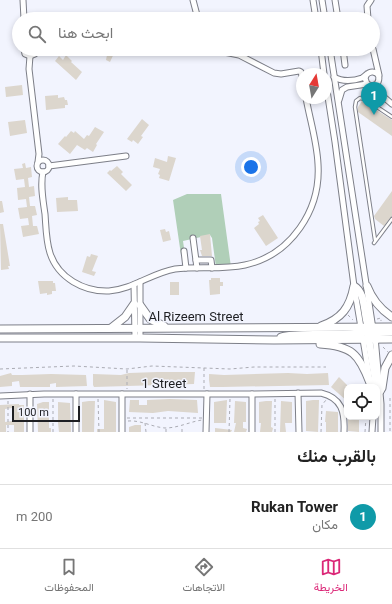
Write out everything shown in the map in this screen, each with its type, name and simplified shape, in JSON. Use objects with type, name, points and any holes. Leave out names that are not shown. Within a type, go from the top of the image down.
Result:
[{"type":"street","points":[[23,0],[24,12]]},
{"type":"street","points":[[193,0],[196,12]]},
{"type":"street","points":[[313,0],[315,12]]},
{"type":"street","points":[[322,0],[324,12]]},
{"type":"street","points":[[335,0],[337,12]]},
{"type":"street","points":[[367,12],[368,1]]},
{"type":"street","points":[[30,56],[30,69],[39,152],[38,168],[43,172]]},
{"type":"street","points":[[241,56],[274,73],[281,74],[296,72]]},
{"type":"street","points":[[321,56],[323,68]]},
{"type":"street","points":[[331,56],[367,286],[370,384]]},
{"type":"street","points":[[344,56],[345,64]]},
{"type":"street","points":[[374,56],[379,79],[378,87],[380,94]]},
{"type":"street","points":[[375,62],[373,68],[365,78],[368,85],[392,104]]},
{"type":"street","points":[[334,77],[346,81],[361,78],[369,73],[375,72],[379,79]]},
{"type":"street","points":[[338,101],[342,90],[347,87],[368,85],[375,86],[379,79]]},
{"type":"street","points":[[43,172],[42,184],[48,242],[52,259],[58,269],[76,284],[92,289],[109,291],[134,285],[160,273],[186,268],[212,268],[244,265],[264,258],[288,243],[303,223],[315,196],[318,172],[317,156],[307,104]]},
{"type":"street","points":[[315,328],[330,323],[344,312],[352,298],[354,286],[329,104]]},
{"type":"street","points":[[39,152],[49,166]]},
{"type":"street","points":[[43,172],[48,169],[49,166],[126,156]]},
{"type":"street","points":[[38,162],[44,160]]},
{"type":"street","points":[[193,238],[197,268]]},
{"type":"street","points":[[184,251],[186,268]]},
{"type":"street","points":[[196,260],[211,260],[212,268]]},
{"type":"street","points":[[138,338],[137,305],[140,282]]},
{"type":"street","points":[[134,285],[137,305],[150,319],[168,328]]},
{"type":"street","points":[[354,286],[361,294],[376,384]]},
{"type":"street","points":[[367,286],[379,306],[392,317]]},
{"type":"street","points":[[110,328],[125,317],[137,305]]},
{"type":"street","name":"Al Rizeem Street","points":[[368,333],[392,327]]},
{"type":"street","name":"Al Rizeem Street","points":[[0,329],[315,328],[368,333],[392,339]]},
{"type":"street","points":[[274,340],[294,334],[392,332]]},
{"type":"street","points":[[307,340],[368,333]]},
{"type":"street","name":"Al Rizeem Street","points":[[0,338],[307,340]]},
{"type":"street","points":[[307,340],[312,343],[341,346],[352,352],[361,363],[370,384]]},
{"type":"street","points":[[381,432],[380,391],[382,388],[385,368],[392,355]]},
{"type":"street","points":[[205,391],[207,419],[206,432]]},
{"type":"street","name":"1 Street","points":[[0,396],[30,394],[122,394],[205,391],[252,394],[321,393],[331,397]]},
{"type":"street","points":[[298,393],[299,432]]},
{"type":"street","points":[[30,394],[30,432]]},
{"type":"street","points":[[76,394],[76,432]]},
{"type":"street","points":[[122,394],[122,432]]},
{"type":"street","points":[[252,394],[252,432]]},
{"type":"street","points":[[331,397],[336,400],[343,411],[345,417],[344,432]]},
{"type":"street","points":[[372,432],[373,420]]},
{"type":"lane","points":[[392,117],[365,99],[360,98],[356,101],[355,107],[374,241],[392,219]]},
{"type":"path","points":[[344,312],[353,320]]},
{"type":"path","points":[[383,346],[392,355]]},
{"type":"path","points":[[0,369],[74,366],[127,369],[152,366],[230,369],[254,367],[326,367]]},
{"type":"path","points":[[204,367],[205,391]]},
{"type":"path","points":[[127,369],[127,389]]},
{"type":"path","points":[[321,432],[322,405],[325,400],[328,400],[331,397]]},
{"type":"path","points":[[53,398],[53,432]]},
{"type":"path","points":[[98,398],[99,432]]},
{"type":"path","points":[[230,398],[230,432]]},
{"type":"path","points":[[275,398],[275,432]]},
{"type":"path","points":[[390,398],[390,432]]},
{"type":"path","points":[[8,400],[8,432]]},
{"type":"path","points":[[143,417],[187,417],[207,419],[166,428],[143,422],[126,421],[126,418],[143,417]]},
{"type":"path","points":[[143,417],[143,422]]},
{"type":"path","points":[[187,417],[188,424]]},
{"type":"path","points":[[365,432],[366,420]]},
{"type":"path","points":[[146,423],[146,432]]},
{"type":"path","points":[[182,425],[182,432]]},
{"type":"green space","points":[[187,194],[221,194],[231,267],[216,267],[212,238],[210,235],[183,241],[185,255],[181,255],[173,200]]},
{"type":"building","points":[[59,56],[63,60],[67,56],[82,72],[76,80],[55,61]]},
{"type":"building","points":[[107,56],[113,56],[110,62],[106,60]]},
{"type":"building","points":[[22,85],[23,95],[6,97],[5,87]]},
{"type":"building","points":[[58,95],[58,98],[64,97],[65,100],[67,100],[68,105],[65,105],[65,108],[46,110],[45,96]]},
{"type":"building","points":[[362,101],[392,120],[392,136],[358,112],[358,107]]},
{"type":"building","points":[[142,119],[149,125],[141,136],[143,137],[138,144],[133,140],[132,142],[127,139]]},
{"type":"building","points":[[25,120],[27,133],[10,136],[8,122]]},
{"type":"building","points":[[95,127],[104,132],[96,144],[97,145],[93,152],[87,148],[85,150],[77,145],[70,154],[58,144],[71,131],[74,133],[75,131],[84,139],[87,135],[89,136]]},
{"type":"building","points":[[168,156],[176,158],[169,181],[159,178],[160,175],[158,174],[160,169],[153,167],[155,158],[167,162]]},
{"type":"building","points":[[25,163],[26,168],[31,167],[32,177],[28,178],[29,187],[34,186],[35,196],[29,197],[30,206],[35,206],[37,215],[32,216],[33,226],[37,226],[39,234],[23,237],[21,226],[29,225],[28,218],[20,219],[18,208],[27,207],[26,199],[18,200],[17,188],[25,187],[24,179],[16,180],[14,169],[23,168],[22,164]]},
{"type":"building","points":[[117,166],[123,172],[121,174],[132,185],[126,191],[107,173]]},
{"type":"building","points":[[392,191],[392,216],[384,226],[375,219],[374,216]]},
{"type":"building","points":[[68,197],[68,200],[77,200],[78,211],[57,212],[56,198]]},
{"type":"building","points":[[0,201],[2,201],[4,212],[0,213]]},
{"type":"building","points":[[263,215],[278,238],[266,246],[254,228],[259,224],[258,222],[260,221],[258,218]]},
{"type":"building","points":[[0,224],[3,224],[10,266],[8,266],[9,269],[1,270]]},
{"type":"building","points":[[165,229],[166,232],[169,231],[171,240],[163,242],[160,230]]},
{"type":"building","points":[[210,234],[212,256],[202,256],[200,250],[202,250],[200,236]]},
{"type":"building","points":[[91,254],[98,256],[92,271],[96,272],[94,276],[82,272],[87,256],[90,257]]},
{"type":"building","points":[[211,278],[220,278],[220,282],[223,282],[223,286],[220,286],[220,294],[210,295],[209,280],[211,280]]},
{"type":"building","points":[[38,281],[53,281],[53,283],[55,283],[56,291],[52,291],[52,294],[47,295],[47,293],[40,294]]},
{"type":"building","points":[[170,282],[179,282],[179,295],[170,295]]},
{"type":"building","points":[[195,372],[194,384],[94,387],[93,385],[93,374],[121,375],[129,373]]},
{"type":"building","points":[[11,373],[12,375],[86,375],[87,386],[56,387],[56,383],[50,384],[50,387],[20,387],[19,381],[12,382],[12,386],[0,387],[0,376]]},
{"type":"building","points":[[328,373],[329,385],[210,387],[209,380],[209,374]]},
{"type":"building","points":[[339,377],[346,384],[344,384],[344,398],[331,387]]},
{"type":"building","points":[[104,400],[116,402],[116,432],[97,432],[97,429],[104,429]]},
{"type":"building","points":[[130,400],[139,400],[139,405],[147,405],[147,400],[197,400],[198,413],[168,411],[153,413],[129,412]]},
{"type":"building","points":[[227,400],[226,423],[214,423],[214,402]]},
{"type":"building","points":[[319,400],[318,432],[306,431],[306,401]]},
{"type":"building","points":[[95,401],[94,432],[82,432],[82,402]]},
{"type":"building","points":[[235,401],[246,402],[246,422],[243,422],[243,428],[247,429],[246,432],[234,432],[236,423],[234,423]]},
{"type":"building","points":[[272,401],[271,427],[273,428],[272,432],[260,432],[261,423],[259,423],[259,402]]},
{"type":"building","points":[[281,401],[292,402],[292,423],[285,423],[286,432],[280,432]]},
{"type":"building","points":[[49,402],[49,428],[51,428],[51,432],[38,432],[37,404]]},
{"type":"building","points":[[58,402],[70,403],[71,432],[59,432]]},
{"type":"building","points":[[0,405],[24,405],[24,432],[14,432],[14,425],[6,425],[6,432],[0,432]],"holes":[[[12,408],[12,421],[5,422],[5,409]]]},
{"type":"building","points":[[326,411],[338,412],[338,432],[326,432]]},
{"type":"building","points":[[348,420],[359,420],[359,432],[348,431]]},
{"type":"building","points":[[141,425],[141,432],[129,432],[129,427]]},
{"type":"building","points":[[215,428],[232,430],[231,432],[215,432]]},
{"type":"place","name":"Rukan Tower","points":[[374,115]]}]
